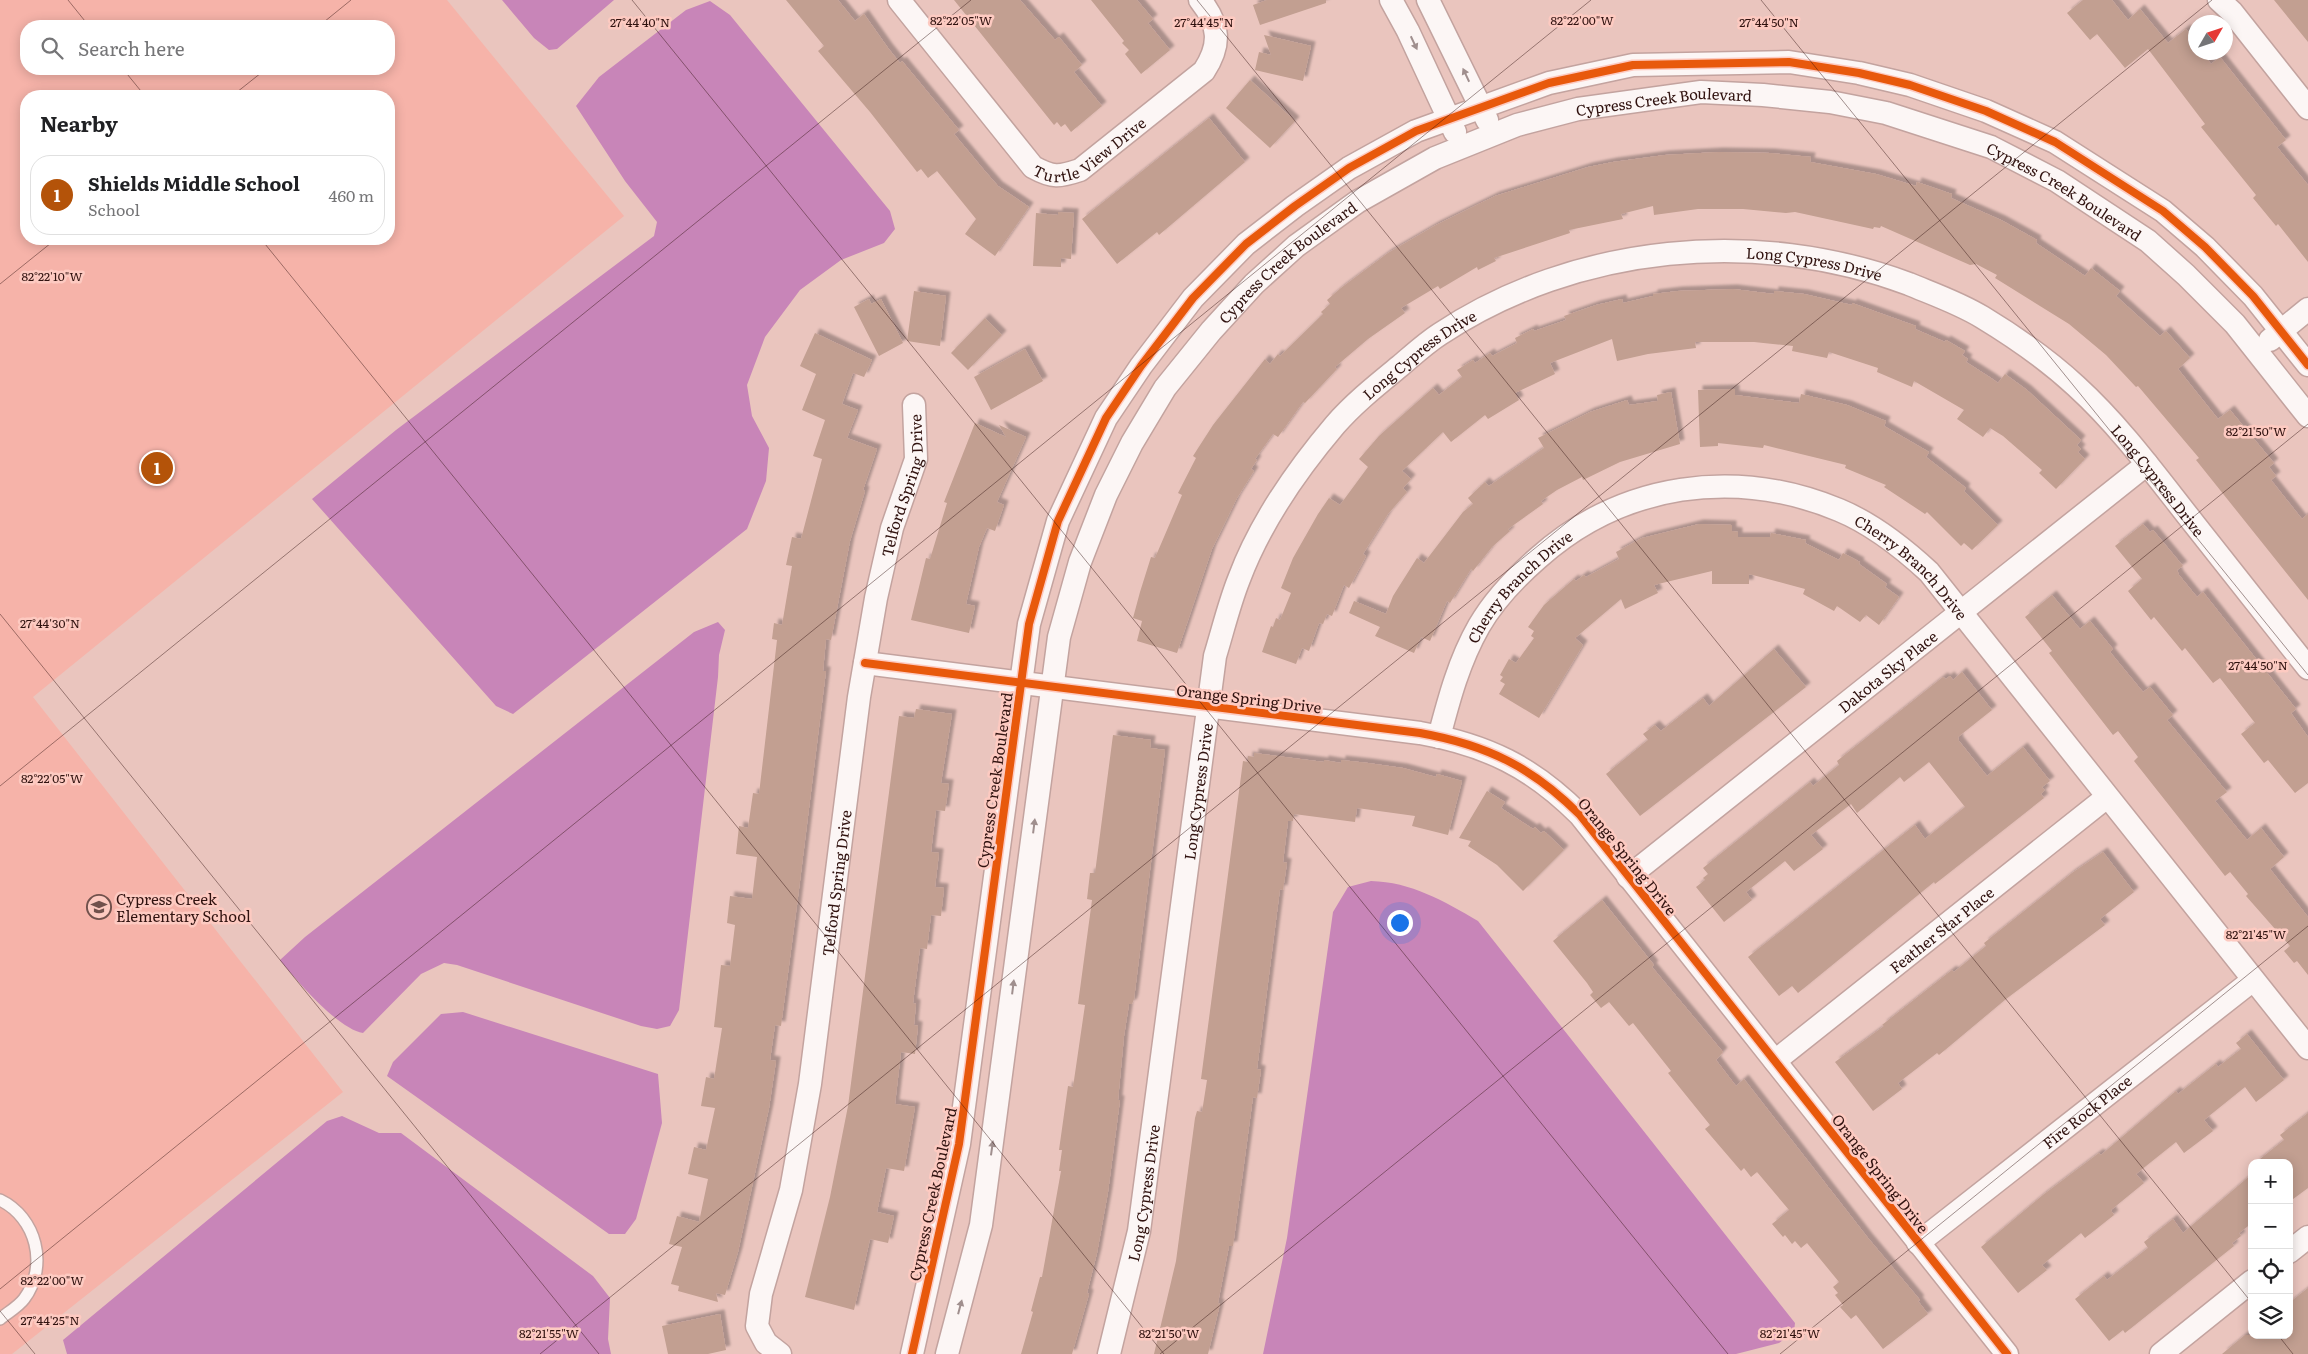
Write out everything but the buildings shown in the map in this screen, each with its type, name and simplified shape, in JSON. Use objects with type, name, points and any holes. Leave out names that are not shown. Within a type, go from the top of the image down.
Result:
[{"type":"street","name":"Turtle View Drive","points":[[898,0],[1033,167],[1046,174],[1060,177],[1080,170],[1204,71],[1213,57],[1217,43],[1216,27],[1200,0]]},
{"type":"street","points":[[1391,0],[1408,31],[1462,148]]},
{"type":"street","points":[[1428,0],[1494,134]]},
{"type":"street","points":[[2219,0],[2232,12],[2308,108]]},
{"type":"street","name":"Cypress Creek Boulevard","points":[[912,1354],[959,1144],[1029,624],[1058,521],[1106,418],[1187,306],[1246,244],[1295,206],[1349,168],[1416,131],[1549,83],[1633,65],[1790,62],[1859,73],[1910,85],[1986,111],[2055,142],[2163,211],[2206,247],[2253,296],[2308,365]]},
{"type":"street","name":"Cypress Creek Boulevard","points":[[947,1354],[982,1225],[1059,637],[1080,562],[1115,477],[1132,443],[1164,388],[1217,324],[1254,284],[1296,246],[1357,202],[1435,158],[1517,125],[1578,109],[1701,92],[1763,95],[1830,102],[1886,113],[1991,147],[2057,181],[2148,241],[2186,275],[2235,324],[2308,416]]},
{"type":"street","name":"Long Cypress Drive","points":[[1110,1354],[1140,1231],[1214,656],[1239,578],[1262,530],[1294,478],[1337,422],[1383,380],[1438,335],[1493,304],[1553,279],[1668,253],[1720,250],[1773,252],[1821,260],[1885,275],[1935,294],[1979,315],[2024,344],[2076,386],[2125,437],[2308,668]]},
{"type":"street","points":[[2256,351],[2308,309]]},
{"type":"street","name":"Telford Spring Drive","points":[[780,1354],[766,1343],[757,1326],[761,1294],[791,1190],[810,1084],[865,663],[876,598],[892,528],[916,459],[914,405]]},
{"type":"street","name":"Dakota Sky Place","points":[[1628,877],[2147,464]]},
{"type":"street","name":"Cherry Branch Drive","points":[[1439,737],[1453,686],[1475,634],[1496,601],[1514,578],[1552,545],[1588,520],[1623,504],[1651,495],[1714,486],[1750,488],[1792,495],[1838,510],[1870,526],[1904,550],[1929,572],[2308,1048]]},
{"type":"street","name":"Orange Spring Drive","points":[[865,663],[1439,737],[1459,740],[1504,757],[1558,793],[1580,816],[2007,1354]]},
{"type":"street","name":"Feather Star Place","points":[[1775,1061],[2107,797]]},
{"type":"street","name":"Fire Rock Place","points":[[1918,1242],[2253,980]]},
{"type":"street","points":[[2293,1249],[2308,1237]]},
{"type":"street","points":[[2161,1354],[2248,1285]]},
{"type":"lane","points":[[0,1200],[13,1207],[28,1227],[36,1246],[37,1263],[34,1280],[24,1300],[0,1319]]},
{"type":"shaded area","points":[[0,0],[447,0],[624,216],[33,697],[343,1092],[12,1354],[0,1354]]},
{"type":"shaded area","points":[[502,0],[614,0],[557,49],[549,50],[534,38]]},
{"type":"shaded area","points":[[710,1],[730,15],[890,211],[895,229],[884,243],[841,260],[800,290],[765,337],[747,385],[752,416],[769,448],[766,481],[747,529],[513,714],[496,706],[312,499],[396,430],[654,236],[657,222],[625,181],[576,106],[599,77],[686,10]]},
{"type":"shaded area","points":[[718,622],[725,630],[719,655],[679,1010],[670,1026],[657,1029],[641,1026],[457,965],[444,963],[421,974],[363,1033],[353,1030],[330,1013],[307,991],[280,960],[305,937],[694,632]]},
{"type":"shaded area","points":[[1371,881],[1400,885],[1427,894],[1453,906],[1478,921],[1795,1323],[1794,1332],[1779,1343],[1736,1354],[1263,1354],[1287,1238],[1333,912],[1348,887]]},
{"type":"shaded area","points":[[463,1012],[658,1074],[662,1123],[636,1219],[625,1234],[609,1234],[387,1076],[393,1062],[441,1014]]},
{"type":"shaded area","points":[[342,1116],[379,1133],[401,1133],[593,1276],[610,1298],[608,1339],[611,1354],[67,1354],[63,1340],[327,1121]]},
{"type":"cycle path","points":[[912,1354],[959,1144],[1029,624],[1058,521],[1106,418],[1141,366],[1193,298],[1246,244],[1295,206],[1349,168],[1416,131],[1549,83],[1633,65],[1789,62],[1859,73],[1910,85],[1986,111],[2055,142],[2163,211],[2205,247],[2253,296],[2308,365]]},
{"type":"cycle path","points":[[865,663],[1420,733],[1467,744],[1526,771],[1562,798],[1580,815],[2007,1354]]},
{"type":"place","name":"Shields Middle School","points":[[157,468]]},
{"type":"place","name":"Cypress Creek Elementary School","points":[[99,907]]}]
